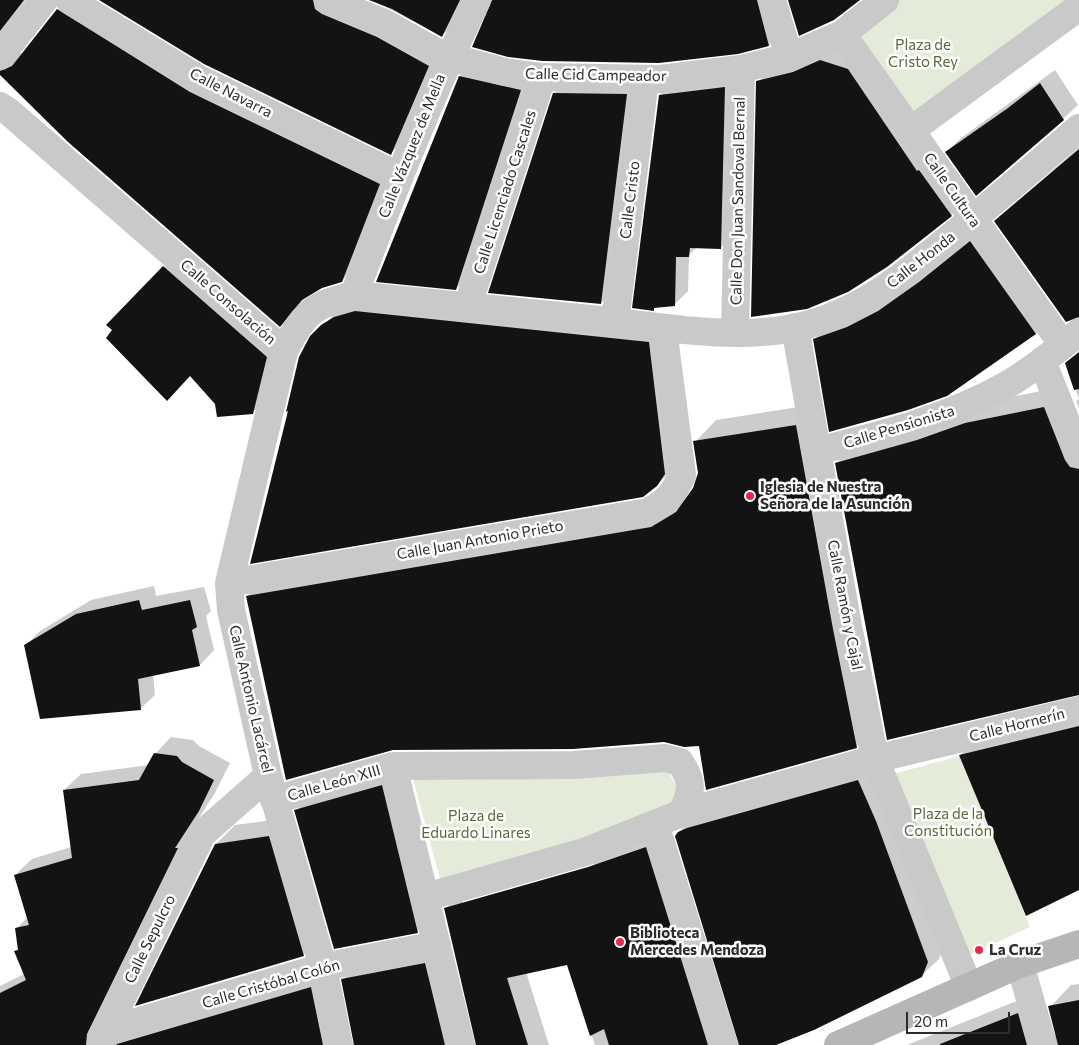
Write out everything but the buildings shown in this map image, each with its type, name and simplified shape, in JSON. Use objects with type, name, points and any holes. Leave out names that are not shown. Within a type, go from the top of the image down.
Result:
[{"type":"main road","points":[[838,1045],[1020,964],[1079,944]]},
{"type":"street","points":[[0,56],[44,0]]},
{"type":"street","name":"Calle Navarra","points":[[69,0],[197,78],[398,176]]},
{"type":"street","name":"Calle Cid Campeador","points":[[328,0],[384,23],[449,57],[504,72],[542,77],[645,79],[741,70],[789,58],[842,34]]},
{"type":"street","name":"Calle Vázquez de Mella","points":[[354,295],[398,176],[449,57],[477,0]]},
{"type":"street","points":[[772,0],[789,58]]},
{"type":"street","points":[[842,34],[885,0]]},
{"type":"street","points":[[910,131],[1079,6]]},
{"type":"street","name":"Calle Cultura","points":[[842,34],[1061,346],[1079,454]]},
{"type":"street","name":"Calle Don Juan Sandoval Bernal","points":[[735,333],[741,70]]},
{"type":"street","name":"Calle Licenciado Cascales","points":[[467,308],[542,77]]},
{"type":"street","name":"Calle Cristo","points":[[615,322],[645,79]]},
{"type":"street","name":"Calle Consolación","points":[[0,106],[284,351],[295,329],[309,313],[327,301],[354,295],[615,322],[663,329],[735,333]]},
{"type":"street","name":"Calle Honda","points":[[735,333],[795,327],[839,314],[888,287],[972,220],[1079,128]]},
{"type":"street","name":"Calle Ramón y Cajal","points":[[795,327],[848,626],[875,759]]},
{"type":"street","name":"Calle Juan Antonio Prieto","points":[[229,583],[648,512],[659,506],[675,492],[682,475],[663,329]]},
{"type":"street","name":"Calle Pensionista","points":[[817,451],[945,415],[1005,386],[1061,346]]},
{"type":"street","name":"Calle Antonio Lacárcel","points":[[284,351],[229,583],[231,610],[271,788],[323,967],[339,1045]]},
{"type":"street","name":"Calle Hornerín","points":[[875,759],[1079,710]]},
{"type":"street","points":[[462,1045],[394,766],[574,765],[665,758],[680,762],[691,778],[689,796],[682,813]]},
{"type":"street","points":[[426,897],[584,852],[682,813],[875,759],[970,987]]},
{"type":"street","name":"Calle León XIII","points":[[271,788],[394,766]]},
{"type":"street","name":"Calle Sepulcro","points":[[103,1038],[202,834],[271,788]]},
{"type":"street","points":[[655,824],[724,1045]]},
{"type":"street","name":"Calle Cristóbal Colón","points":[[103,1038],[323,967],[437,945]]},
{"type":"street","points":[[1020,964],[1043,1045]]},
{"type":"green space","name":"Plaza de Cristo Rey","points":[[885,0],[1079,0],[910,131],[842,34]]},
{"type":"green space","name":"Plaza de la Constitución","points":[[960,756],[1030,927],[965,957],[889,775]]},
{"type":"green space","name":"Plaza de Eduardo Linares","points":[[667,770],[678,788],[676,805],[634,824],[441,883],[413,779]]},
{"type":"place","name":"Iglesia de Nuestra Señora de la Asunción","points":[[750,496]]},
{"type":"place","name":"Biblioteca Mercedes Mendoza","points":[[620,942]]},
{"type":"place","name":"La Cruz","points":[[979,950]]}]
